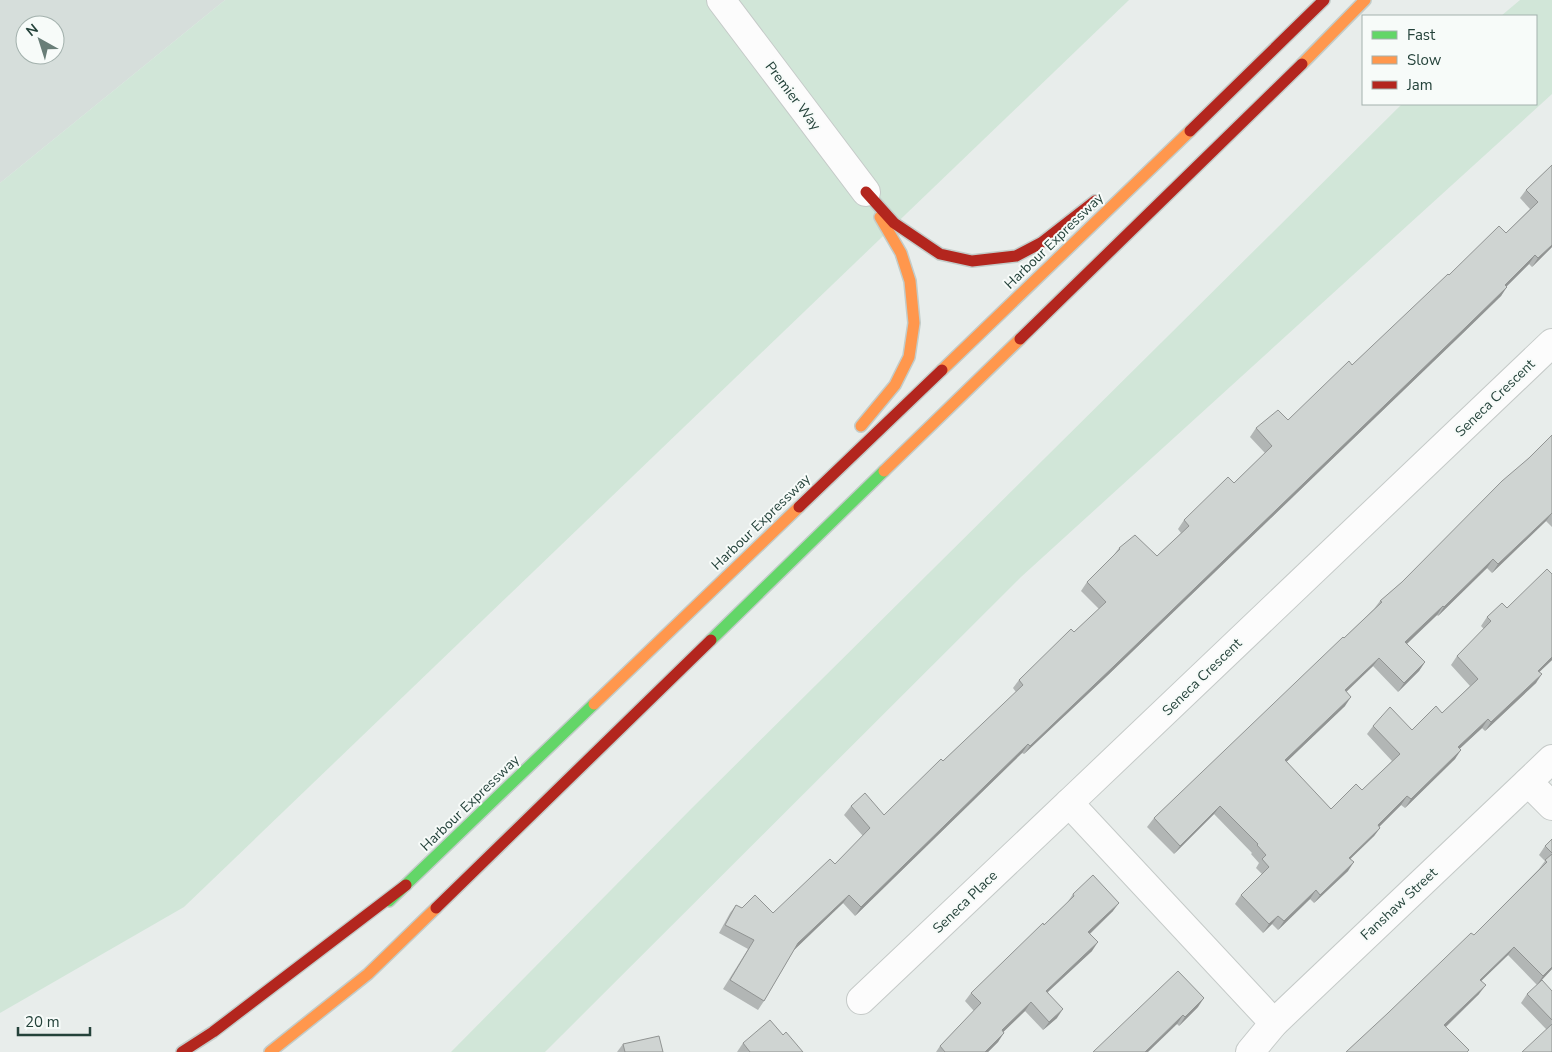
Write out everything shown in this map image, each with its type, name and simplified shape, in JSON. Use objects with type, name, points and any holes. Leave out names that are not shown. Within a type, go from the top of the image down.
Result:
[{"type":"main road","name":"Harbour Expressway","points":[[292,987],[406,885],[1324,0]]},
{"type":"main road","points":[[270,1052],[368,974],[1320,46],[1364,0]]},
{"type":"main road","points":[[1127,176],[1213,109]]},
{"type":"main road","points":[[866,192],[894,223],[940,254],[972,261],[1016,256],[1041,243],[1104,194]]},
{"type":"main road","points":[[853,437],[895,385],[909,357],[914,323],[910,281],[901,253],[866,192]]},
{"type":"main road","points":[[764,540],[840,451]]},
{"type":"main road","points":[[182,1052],[213,1032],[406,885]]},
{"type":"street","name":"Premier Way","points":[[721,0],[866,192]]},
{"type":"street","name":"Seneca Crescent","points":[[1069,803],[1552,343]]},
{"type":"street","name":"Fanshaw Street","points":[[1250,1052],[1274,1023],[1552,759]]},
{"type":"street","points":[[1528,782],[1552,806]]},
{"type":"street","name":"Seneca Place","points":[[861,1000],[1069,803]]},
{"type":"street","points":[[1069,803],[1274,1023]]},
{"type":"shaded area","points":[[0,0],[225,0],[0,183]]},
{"type":"green space","points":[[225,0],[1129,0],[184,907],[0,1013],[0,183]]},
{"type":"green space","points":[[1520,0],[1552,0],[1552,94],[1021,577],[545,1052],[451,1052],[691,809],[1401,105],[1537,105],[1537,15],[1502,15]]},
{"type":"building","points":[[1552,165],[1552,245],[1538,258],[1535,255],[1505,285],[1507,287],[1467,326],[1030,746],[1028,744],[861,907],[849,895],[798,943],[764,1001],[730,980],[754,940],[725,925],[736,905],[742,908],[755,895],[773,913],[830,859],[835,864],[870,828],[851,806],[865,793],[884,815],[941,759],[943,761],[1023,685],[1019,680],[1071,629],[1074,632],[1106,602],[1087,582],[1119,548],[1135,535],[1157,556],[1189,526],[1184,520],[1228,477],[1234,483],[1272,446],[1256,428],[1278,410],[1288,420],[1349,361],[1352,365],[1499,226],[1506,233],[1538,202],[1526,190]]},
{"type":"building","points":[[1552,435],[1552,513],[1498,564],[1493,559],[1405,642],[1425,662],[1404,683],[1379,658],[1345,690],[1351,697],[1285,760],[1331,809],[1356,784],[1362,790],[1400,754],[1373,726],[1390,707],[1412,730],[1436,706],[1442,713],[1478,679],[1457,656],[1491,621],[1487,617],[1502,603],[1507,608],[1547,569],[1552,574],[1552,657],[1538,671],[1542,674],[1491,722],[1488,719],[1458,747],[1461,750],[1411,799],[1407,796],[1378,825],[1380,828],[1349,858],[1354,862],[1320,895],[1316,890],[1284,921],[1278,916],[1269,924],[1241,895],[1269,867],[1262,859],[1266,855],[1258,844],[1220,806],[1180,846],[1154,818],[1382,602],[1380,601],[1402,582],[1502,481]]},
{"type":"building","points":[[1552,839],[1552,853],[1545,846]]},
{"type":"building","points":[[1552,854],[1552,967],[1543,976],[1514,947],[1480,980],[1486,985],[1444,1025],[1469,1050],[1467,1052],[1346,1052],[1471,933],[1474,935],[1547,862],[1545,860]]},
{"type":"building","points":[[1093,875],[1119,903],[1088,932],[1098,942],[1046,991],[1063,1009],[1049,1022],[1031,1002],[1002,1030],[1004,1033],[985,1052],[945,1052],[940,1046],[981,1003],[971,993],[1043,923],[1044,925],[1074,896],[1073,894]]},
{"type":"building","points":[[1178,971],[1204,998],[1185,1017],[1183,1015],[1145,1052],[1093,1052]]},
{"type":"building","points":[[1542,980],[1552,991],[1552,1020],[1527,994]]},
{"type":"building","points":[[770,1020],[783,1035],[786,1032],[803,1052],[750,1052],[743,1043]]},
{"type":"building","points":[[1552,1024],[1552,1052],[1522,1052]]},
{"type":"building","points":[[659,1036],[663,1052],[625,1052],[623,1044]]},
{"type":"traffic: fast","points":[[711,640],[884,471]]},
{"type":"traffic: fast","points":[[389,901],[594,704]]},
{"type":"traffic: slow","points":[[1302,64],[1365,0]]},
{"type":"traffic: slow","points":[[942,370],[1190,131]]},
{"type":"traffic: slow","points":[[861,426],[895,385],[909,357],[914,323],[910,281],[901,253],[880,217]]},
{"type":"traffic: slow","points":[[884,471],[1020,339]]},
{"type":"traffic: slow","points":[[594,704],[799,507]]},
{"type":"traffic: slow","points":[[270,1052],[368,974],[436,908]]},
{"type":"traffic: jam","points":[[1190,131],[1324,0]]},
{"type":"traffic: jam","points":[[1020,339],[1302,64]]},
{"type":"traffic: jam","points":[[866,192],[894,223],[940,254],[972,261],[1016,256],[1041,243],[1095,201]]},
{"type":"traffic: jam","points":[[799,507],[942,370]]},
{"type":"traffic: jam","points":[[436,908],[711,640]]},
{"type":"traffic: jam","points":[[182,1052],[213,1032],[406,885]]}]
